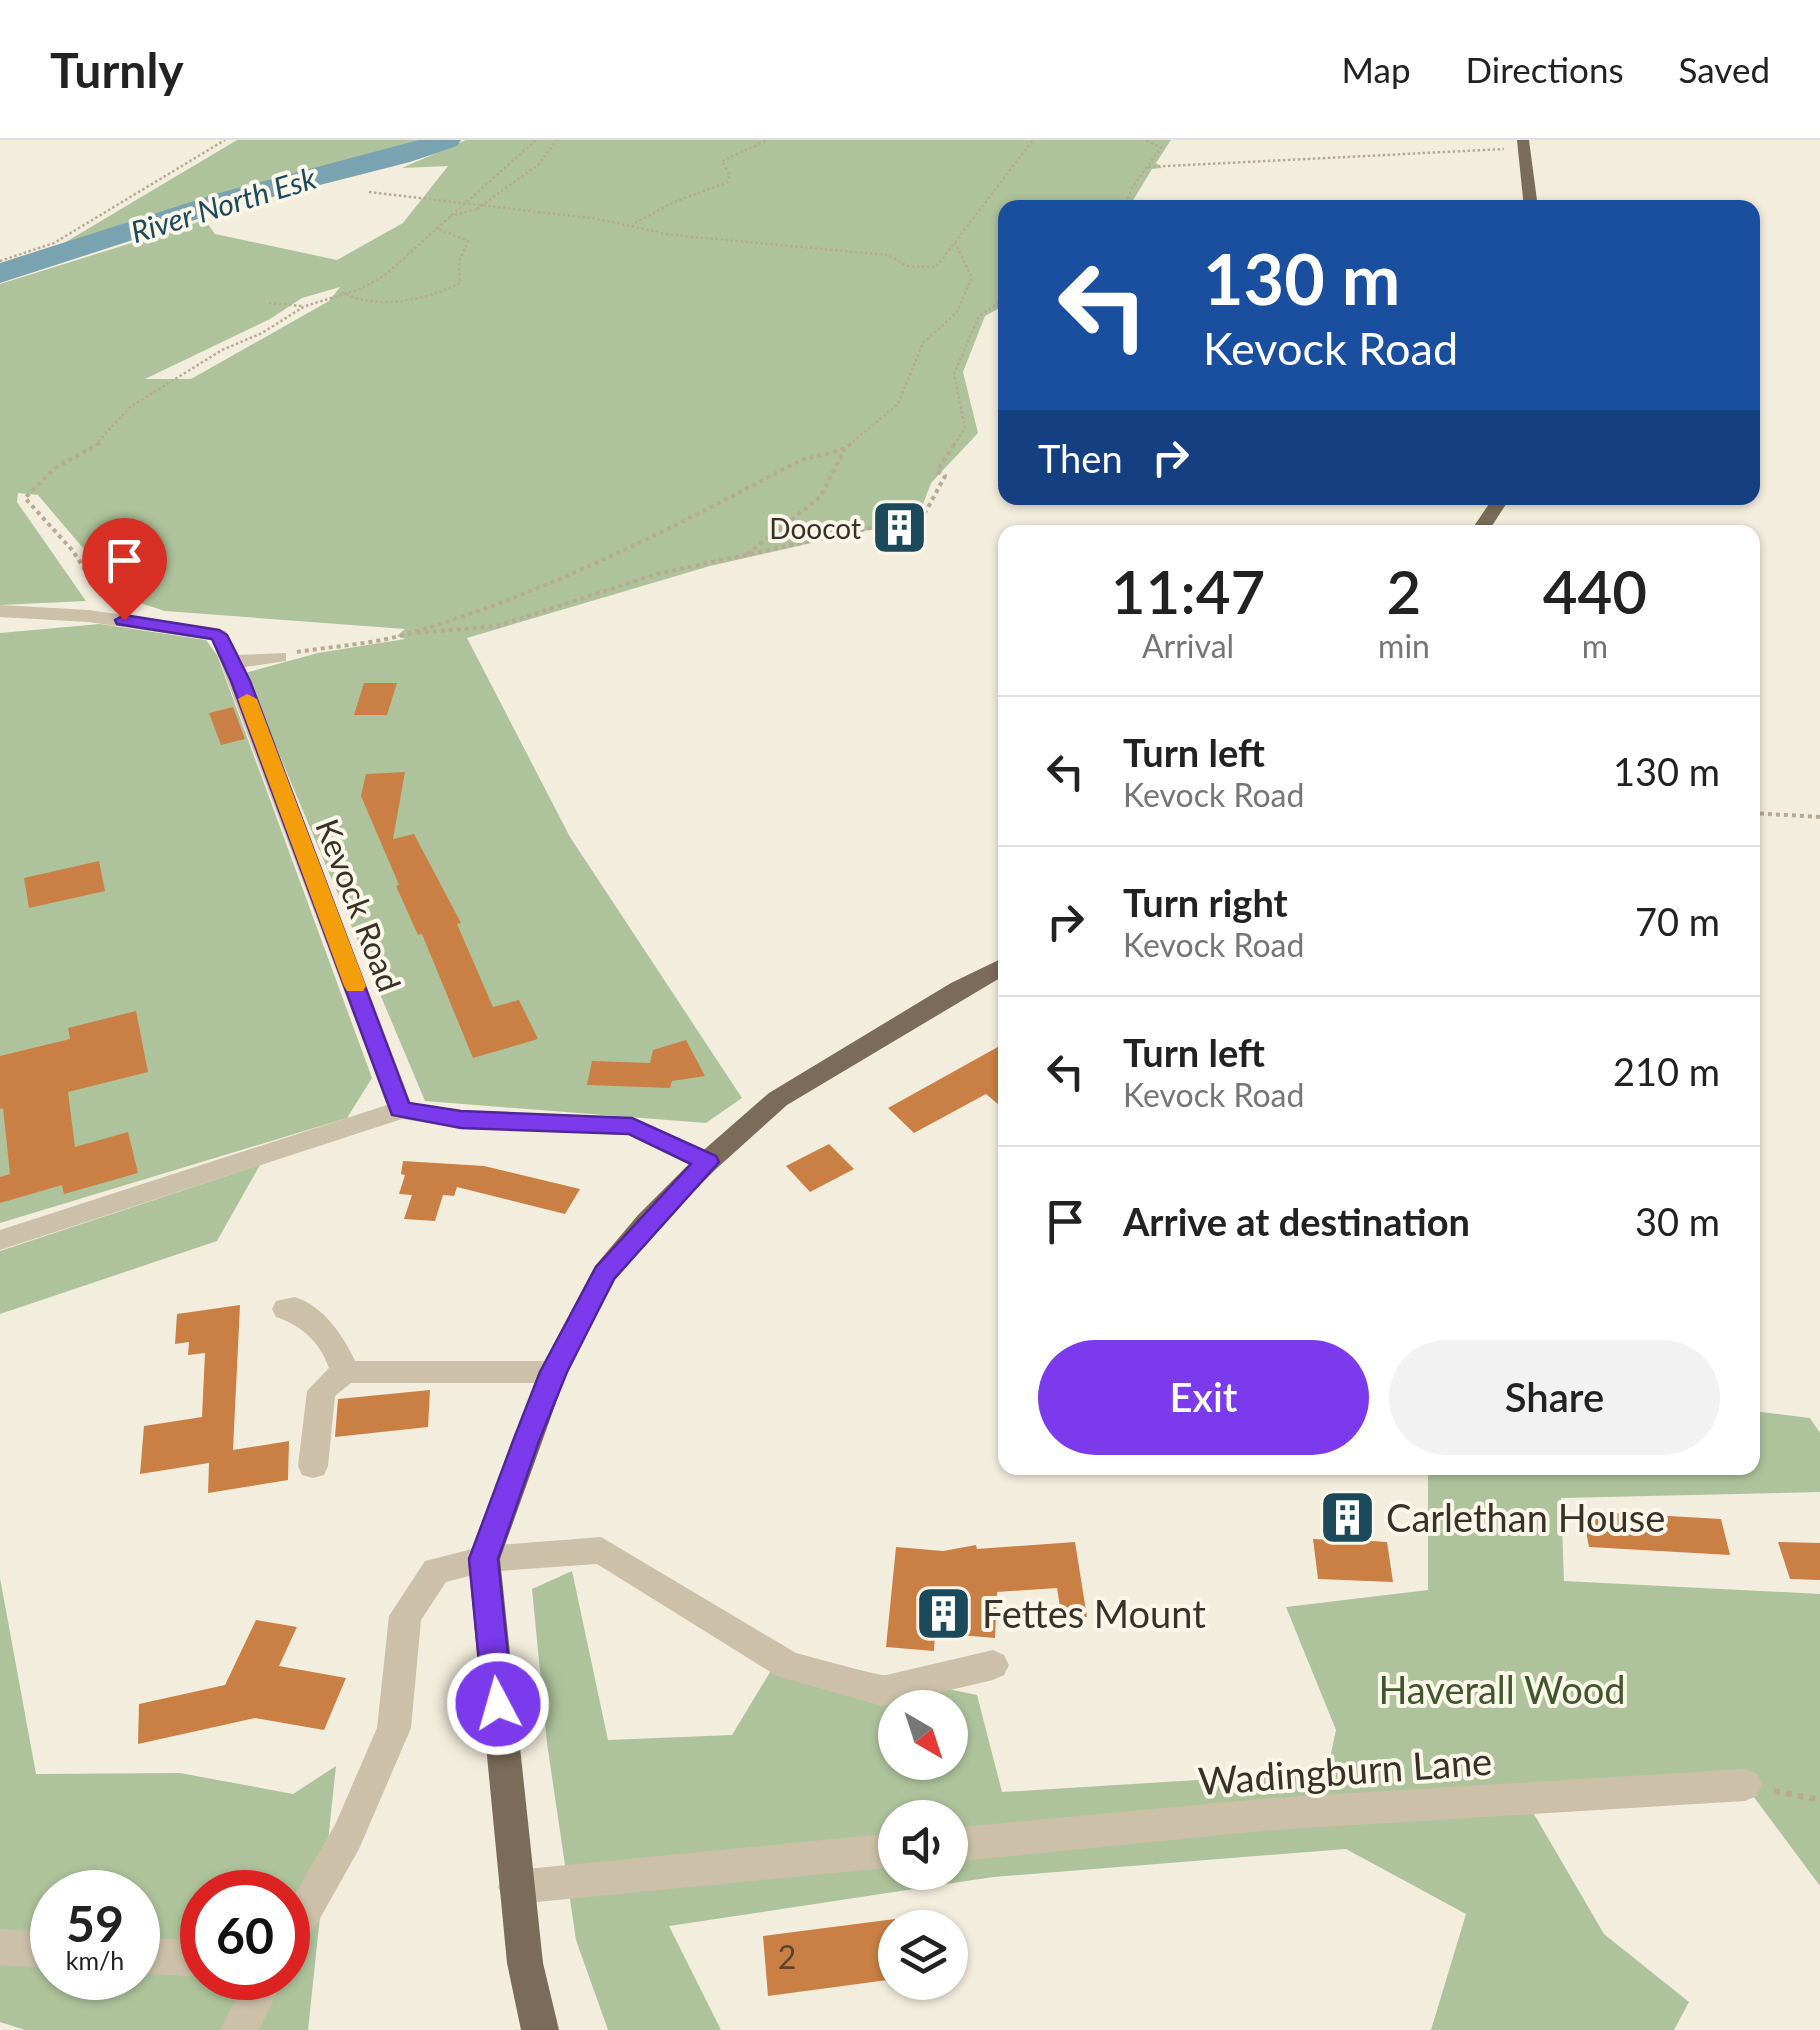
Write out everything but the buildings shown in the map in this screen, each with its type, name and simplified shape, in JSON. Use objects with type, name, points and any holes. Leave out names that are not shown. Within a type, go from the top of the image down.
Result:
[{"type":"main road","points":[[1523,144],[1529,200]]},
{"type":"main road","points":[[540,2030],[525,1962],[484,1559],[554,1372],[605,1273],[707,1162],[778,1100],[861,1047],[998,969]]},
{"type":"street","name":"Kevock Road","points":[[0,612],[89,616],[219,635],[233,662],[400,1110]]},
{"type":"street","points":[[233,662],[280,658]]},
{"type":"street","points":[[0,1240],[400,1110],[461,1120],[632,1126],[707,1162]]},
{"type":"street","points":[[286,1308],[295,1308],[328,1335],[339,1352],[344,1372]]},
{"type":"street","points":[[313,1466],[321,1391],[344,1372],[554,1372]]},
{"type":"street","points":[[310,1902],[347,1838],[394,1728],[405,1616],[436,1571],[484,1559],[601,1550],[788,1666],[882,1690],[993,1665]]},
{"type":"street","name":"Wadingburn Lane","points":[[968,1843],[1273,1814],[1658,1794],[1745,1785]]},
{"type":"street","points":[[516,1886],[878,1852]]},
{"type":"street","points":[[0,1946],[30,1948]]},
{"type":"street","points":[[239,2030],[255,2000]]},
{"type":"path","points":[[0,261],[54,243],[225,140]]},
{"type":"path","points":[[89,616],[102,597],[73,551],[25,498],[55,468],[102,442],[130,407],[305,306],[358,290],[385,275],[462,202],[536,140]]},
{"type":"path","points":[[447,217],[479,207],[539,164],[557,140]]},
{"type":"path","points":[[632,224],[674,202],[728,182],[730,174],[722,161],[768,140]]},
{"type":"path","points":[[369,192],[632,224],[672,235],[888,254],[907,266],[936,267],[1033,140]]},
{"type":"path","points":[[1127,200],[1133,186],[1162,148],[1146,140]]},
{"type":"path","points":[[1148,167],[1523,144]]},
{"type":"path","points":[[342,292],[362,301],[443,294],[460,282],[459,261],[468,241],[436,228]]},
{"type":"path","points":[[746,555],[820,497],[845,449],[898,404],[922,344],[956,314],[972,278],[956,242]]},
{"type":"path","points":[[269,303],[305,306]]},
{"type":"path","points":[[280,658],[306,650],[408,634],[497,626],[657,574],[903,521],[919,524],[945,476],[937,471],[966,428],[954,374],[979,316],[998,304]]},
{"type":"path","points":[[408,634],[554,581],[735,497],[801,460],[845,449]]},
{"type":"path","points":[[1760,813],[1820,817]]},
{"type":"path","points":[[1745,1785],[1820,1800]]},
{"type":"green space","points":[[237,140],[426,140],[229,193],[74,244],[64,243]]},
{"type":"green space","points":[[466,140],[1171,140],[1156,163],[1162,168],[1152,169],[1133,200],[998,200],[998,309],[985,316],[963,372],[978,433],[931,483],[914,528],[907,534],[893,534],[886,526],[710,566],[467,638],[570,837],[742,1098],[706,1123],[425,1101],[245,673],[318,653],[405,639],[397,636],[405,629],[165,611],[109,593],[83,548],[38,495],[18,493],[17,502],[86,601],[0,605],[0,284],[205,220],[215,234],[337,260],[403,223],[448,166],[402,168]],"holes":[[[340,287],[329,301],[191,379],[145,379],[270,319],[302,298]]]},
{"type":"green space","points":[[100,624],[206,640],[217,655],[372,1078],[347,1118],[0,1223],[0,633]]},
{"type":"green space","points":[[260,1165],[217,1241],[0,1314],[0,1251]]},
{"type":"green space","name":"Haverall Wood","points":[[1760,1412],[1810,1418],[1820,1433],[1820,1492],[1561,1498],[1564,1581],[1820,1594],[1820,1886],[1745,1785],[1531,1809],[1604,1934],[1689,2002],[1674,2030],[1431,2030],[1466,1914],[1346,1849],[968,1881],[968,1800],[878,1800],[878,1890],[907,1890],[669,1926],[721,2030],[608,2030],[576,1940],[547,1743],[532,1589],[572,1571],[608,1740],[732,1735],[781,1654],[953,1690],[878,1690],[878,1780],[968,1780],[968,1693],[977,1695],[1002,1792],[1327,1772],[1336,1730],[1286,1607],[1428,1590],[1428,1475],[1760,1475]]},
{"type":"green space","points":[[0,1578],[36,1774],[180,1773],[293,1794],[336,1766],[308,2030],[25,2030],[0,2022]]},
{"type":"waterway","name":"River North Esk","points":[[0,273],[230,199],[400,156],[447,140]]},
{"type":"slow traffic","points":[[247,699],[355,986]]},
{"type":"place","name":"Doocot","points":[[900,528]]},
{"type":"place","name":"Carlethan House","points":[[1347,1517]]},
{"type":"place","name":"Fettes Mount","points":[[943,1613]]},
{"type":"route","points":[[124,620],[219,635],[233,662],[400,1110],[461,1120],[632,1126],[707,1162],[605,1273],[554,1372],[526,1441],[484,1559],[498,1704]]}]
